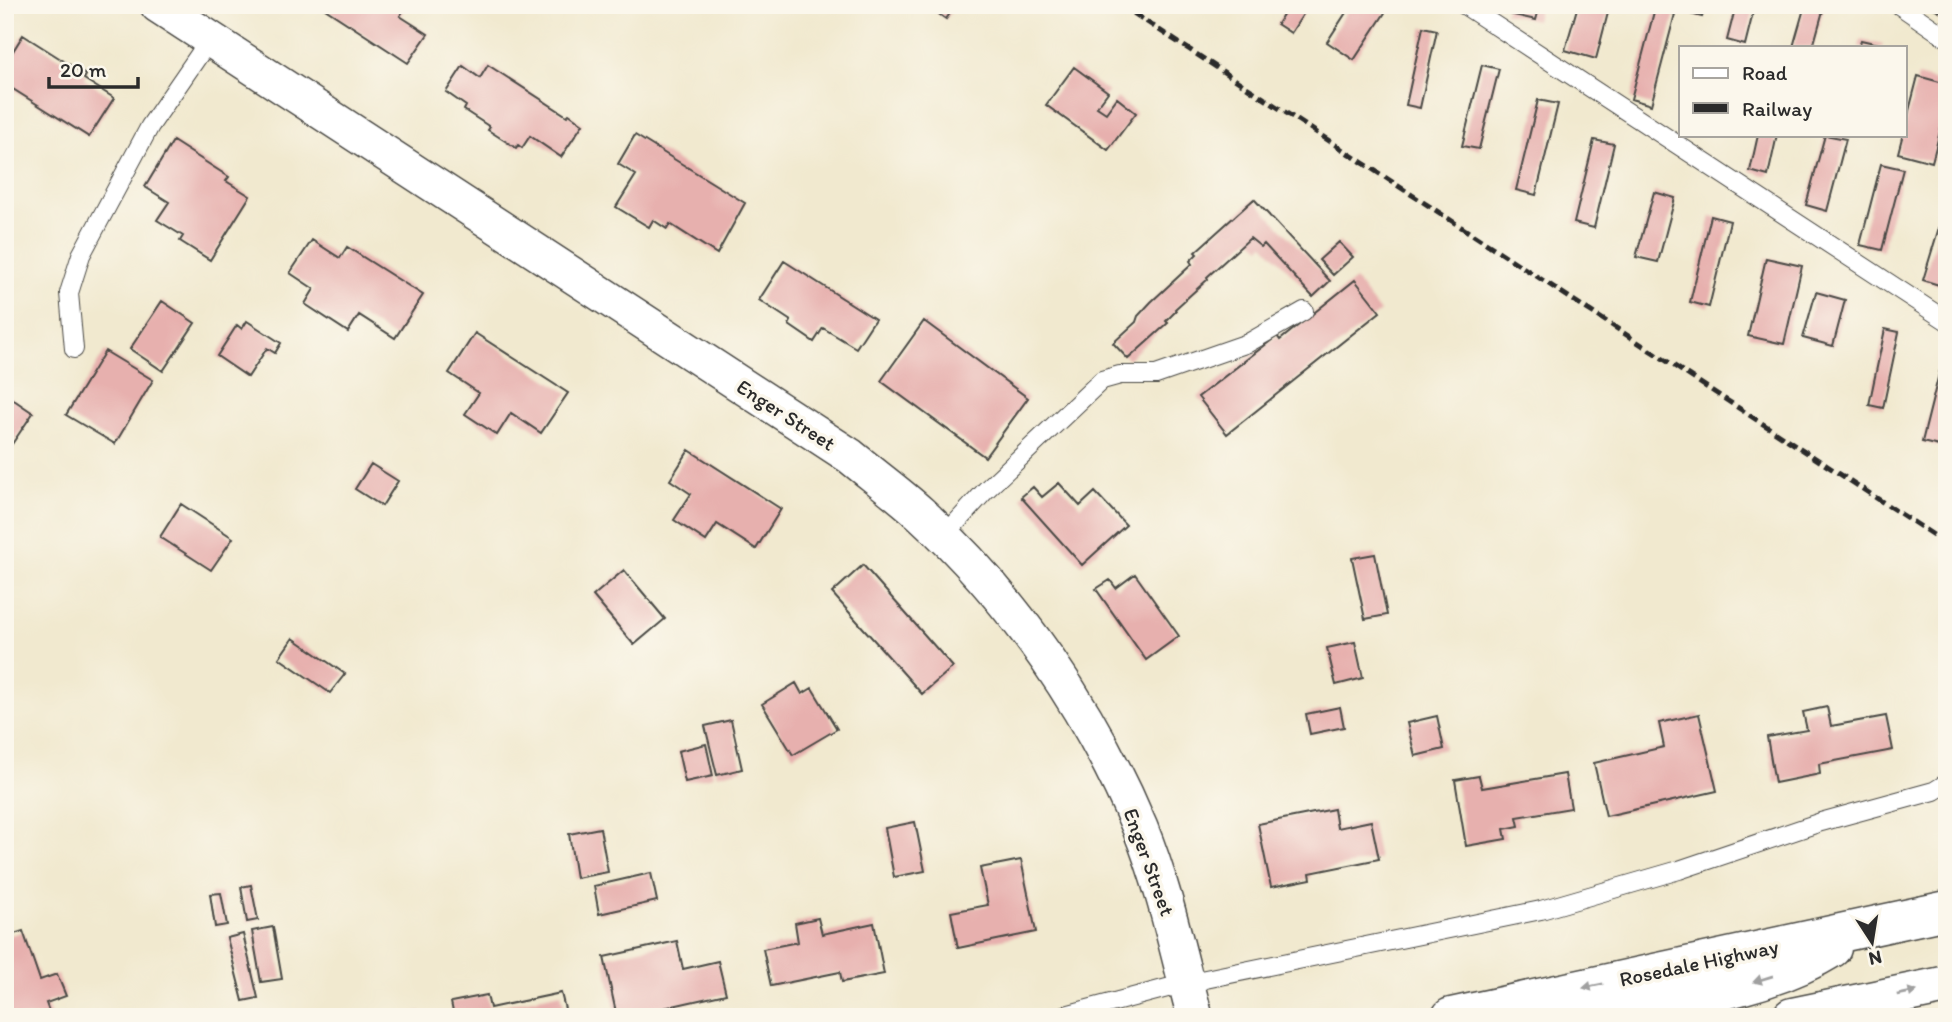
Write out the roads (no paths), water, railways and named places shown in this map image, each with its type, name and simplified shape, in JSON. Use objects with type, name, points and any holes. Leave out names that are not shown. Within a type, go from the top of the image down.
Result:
[{"type":"main road","name":"Rosedale Highway","points":[[1451,1017],[1947,911]]},
{"type":"main road","points":[[1590,1017],[1749,984],[1783,973],[1816,958],[1867,927]]},
{"type":"main road","points":[[1792,1017],[1947,985]]},
{"type":"street","name":"Enger Street","points":[[158,5],[850,456],[919,513],[972,565],[1021,622],[1064,683],[1102,748],[1140,829],[1164,899],[1195,1017]]},
{"type":"lane","points":[[1464,5],[1947,321]]},
{"type":"lane","points":[[1899,5],[1947,38]]},
{"type":"lane","points":[[74,349],[69,293],[81,255],[150,126],[210,39]]},
{"type":"lane","points":[[943,537],[1023,454],[1102,380],[1120,374],[1156,374],[1235,348],[1304,311]]},
{"type":"lane","points":[[1058,1017],[1186,983],[1541,910],[1679,870],[1821,822],[1934,791],[1947,783]]},
{"type":"railway","points":[[1121,5],[1947,544]]}]
